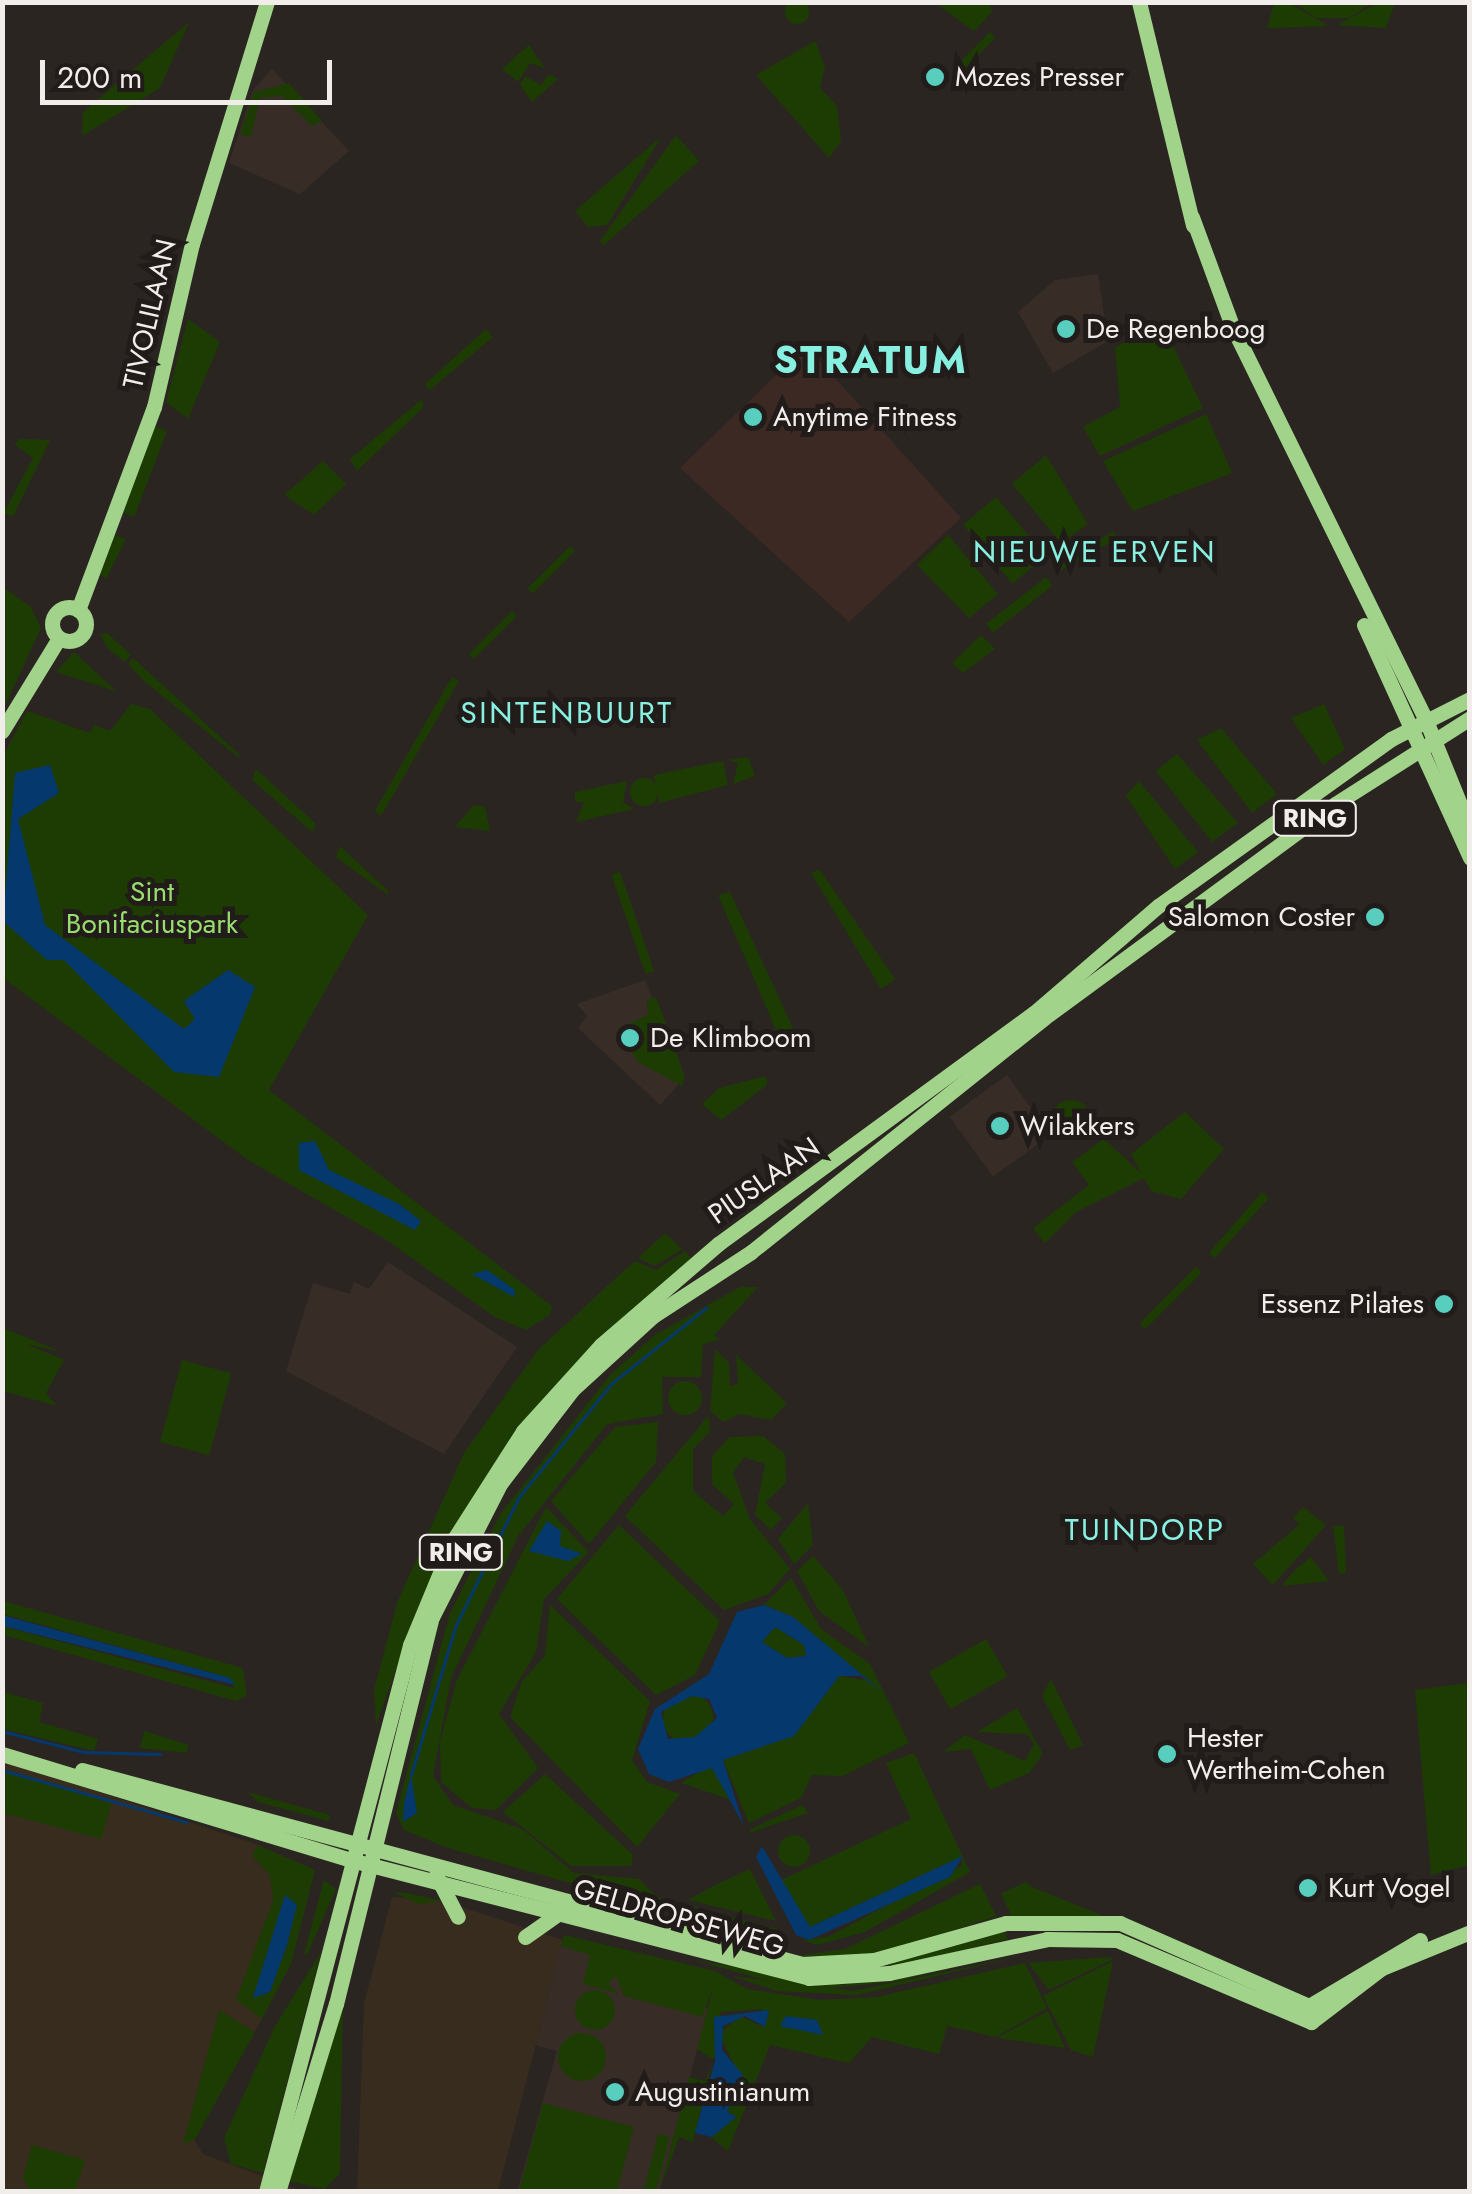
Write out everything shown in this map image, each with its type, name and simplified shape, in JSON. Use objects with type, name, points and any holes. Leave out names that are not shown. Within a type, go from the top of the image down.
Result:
[{"type":"main road","name":"TIVOLILAAN","points":[[78,610],[154,407],[192,244],[267,2]]},
{"type":"main road","points":[[1140,7],[1206,278],[1340,561],[1409,727],[1470,858]]},
{"type":"main road","points":[[1340,561],[1425,718],[1470,828]]},
{"type":"main road","points":[[2,731],[59,638],[55,614],[78,610],[81,635],[59,638]]},
{"type":"main road","name":"RING","points":[[1409,727],[1470,698]]},
{"type":"main road","name":"RING","points":[[1420,749],[1470,718]]},
{"type":"main road","name":"PIUSLAAN","points":[[352,1838],[410,1645],[454,1539],[565,1382],[718,1244],[1034,1013],[1158,906],[1409,727]]},
{"type":"main road","name":"PIUSLAAN","points":[[375,1844],[432,1617],[500,1484],[572,1390],[653,1316],[751,1252],[1044,1018],[1420,749]]},
{"type":"main road","name":"GELDROPSEWEG","points":[[2,1754],[347,1858],[436,1875],[809,1978],[889,1973],[1047,1939],[1116,1940],[1314,2013]]},
{"type":"main road","name":"GELDROPSEWEG","points":[[33,1762],[160,1784],[802,1964],[874,1960],[1006,1923],[1120,1923],[1314,2013]]},
{"type":"main road","name":"RING","points":[[277,2181],[352,1838]]},
{"type":"main road","name":"RING","points":[[266,2192],[277,2181],[375,1844]]},
{"type":"main road","points":[[436,1875],[458,1916]]},
{"type":"main road","points":[[525,1936],[562,1912]]},
{"type":"main road","points":[[1314,2013],[1386,1953],[1470,1924]]},
{"type":"main road","points":[[1314,2013],[1382,1968],[1470,1932]]},
{"type":"shaded area","points":[[272,69],[349,151],[300,194],[229,163],[253,90]]},
{"type":"shaded area","name":"De Regenboog","points":[[1098,274],[1108,341],[1053,373],[1018,312],[1055,280]]},
{"type":"shaded area","points":[[806,346],[961,518],[849,622],[680,468]]},
{"type":"shaded area","name":"De Klimboom","points":[[645,980],[685,1077],[660,1105],[578,1028],[587,1016],[577,1004]]},
{"type":"shaded area","name":"Wilakkers","points":[[1007,1075],[1050,1135],[993,1177],[950,1117]]},
{"type":"shaded area","points":[[388,1262],[517,1347],[444,1454],[286,1371],[313,1283],[350,1294],[354,1282],[369,1289]]},
{"type":"shaded area","points":[[3,1760],[258,1845],[279,1888],[262,2019],[193,2138],[203,2154],[302,2191],[3,2192]]},
{"type":"shaded area","points":[[392,1897],[443,1901],[563,1940],[498,2191],[357,2192],[364,2003]]},
{"type":"shaded area","name":"Augustinianum","points":[[561,1946],[609,1958],[631,1987],[708,2009],[659,2191],[517,2192],[557,2051],[536,2045]]},
{"type":"green space","points":[[797,0],[809,12],[797,24],[785,12]]},
{"type":"green space","points":[[936,3],[989,3],[992,12],[974,31]]},
{"type":"green space","points":[[1274,3],[1289,3],[1329,26],[1267,28]]},
{"type":"green space","points":[[1295,3],[1373,3],[1348,18],[1316,18]]},
{"type":"green space","points":[[1378,3],[1395,3],[1386,28],[1337,25]]},
{"type":"green space","points":[[189,22],[160,88],[82,136],[83,112]]},
{"type":"green space","points":[[990,32],[996,38],[964,69],[958,64]]},
{"type":"green space","points":[[815,41],[825,67],[820,88],[837,106],[841,141],[829,158],[756,75]]},
{"type":"green space","points":[[529,45],[545,68],[530,63],[518,82],[502,69]]},
{"type":"green space","points":[[549,74],[558,79],[532,102],[520,85],[525,76],[541,85]]},
{"type":"green space","points":[[289,83],[322,121],[312,126],[282,96],[260,98],[251,137],[240,134],[254,92]]},
{"type":"green space","points":[[676,135],[699,161],[604,245],[600,241]]},
{"type":"green space","points":[[662,136],[607,225],[588,227],[575,211]]},
{"type":"green space","points":[[188,319],[220,342],[188,419],[166,402]]},
{"type":"green space","points":[[1163,325],[1203,408],[1100,456],[1083,427],[1120,407],[1115,347]]},
{"type":"green space","points":[[486,329],[493,337],[430,390],[425,384]]},
{"type":"green space","points":[[422,399],[423,408],[357,471],[350,459]]},
{"type":"green space","points":[[1206,414],[1232,473],[1133,511],[1103,461]]},
{"type":"green space","points":[[154,426],[167,431],[134,517],[121,512]]},
{"type":"green space","points":[[20,439],[50,440],[13,517],[4,512],[33,458],[14,444]]},
{"type":"green space","points":[[1046,455],[1088,524],[1061,543],[1012,484]]},
{"type":"green space","points":[[323,461],[346,484],[314,515],[284,495]]},
{"type":"green space","points":[[996,497],[1045,556],[1013,584],[963,525]]},
{"type":"green space","points":[[1113,531],[1118,538],[1060,571],[1063,564]]},
{"type":"green space","points":[[114,535],[126,539],[106,579],[100,574]]},
{"type":"green space","points":[[948,535],[998,594],[969,618],[917,565]]},
{"type":"green space","points":[[570,546],[575,551],[533,593],[528,588]]},
{"type":"green space","points":[[1046,577],[1053,586],[993,632],[986,624]]},
{"type":"green space","points":[[3,587],[31,607],[41,628],[3,710]]},
{"type":"green space","points":[[512,611],[517,616],[474,659],[469,654]]},
{"type":"green space","points":[[107,633],[131,655],[125,662],[108,649],[100,634]]},
{"type":"green space","points":[[981,635],[995,649],[963,673],[952,663]]},
{"type":"green space","points":[[74,652],[116,691],[56,672]]},
{"type":"green space","points":[[133,658],[239,758],[144,681],[128,664]]},
{"type":"green space","points":[[452,677],[459,681],[381,815],[374,811]]},
{"type":"green space","name":"Sint Bonifaciuspark","points":[[131,704],[150,709],[368,915],[269,1090],[552,1306],[550,1315],[526,1330],[495,1317],[385,1239],[248,1160],[3,978],[3,756],[27,711],[90,733],[94,725],[110,731]]},
{"type":"green space","points":[[1324,704],[1345,749],[1323,765],[1291,718]]},
{"type":"green space","points":[[1221,728],[1277,794],[1252,813],[1197,740]]},
{"type":"green space","points":[[1177,754],[1238,823],[1212,842],[1156,771]]},
{"type":"green space","points":[[748,757],[755,776],[733,784],[738,763],[728,760]]},
{"type":"green space","points":[[723,761],[728,785],[659,803],[654,775]]},
{"type":"green space","points":[[256,769],[316,824],[312,832],[252,780]]},
{"type":"green space","points":[[644,778],[654,782],[658,792],[654,802],[644,806],[634,802],[630,792],[634,782]]},
{"type":"green space","points":[[627,781],[623,802],[634,809],[576,822],[584,802],[575,802],[575,792]]},
{"type":"green space","points":[[1139,781],[1198,852],[1175,869],[1126,796]]},
{"type":"green space","points":[[474,805],[485,807],[490,831],[455,827]]},
{"type":"green space","points":[[340,846],[388,891],[388,895],[336,857]]},
{"type":"green space","points":[[820,870],[895,979],[881,989],[811,873]]},
{"type":"green space","points":[[620,872],[654,971],[646,974],[611,875]]},
{"type":"green space","points":[[730,892],[800,1043],[785,1051],[718,895]]},
{"type":"green space","points":[[656,997],[685,1077],[682,1086],[638,1062],[617,1029],[648,1015],[647,1000]]},
{"type":"green space","points":[[766,1076],[767,1085],[721,1120],[702,1104],[719,1088]]},
{"type":"green space","points":[[1071,1100],[1085,1106],[1091,1120],[1085,1134],[1071,1140],[1057,1134],[1051,1120],[1057,1106]]},
{"type":"green space","points":[[1185,1112],[1224,1149],[1181,1199],[1151,1191],[1144,1178],[1076,1212],[1045,1243],[1033,1228],[1089,1185],[1072,1162],[1104,1139],[1141,1173],[1131,1154]]},
{"type":"green space","points":[[1262,1192],[1269,1198],[1215,1258],[1209,1253]]},
{"type":"green space","points":[[665,1233],[682,1249],[655,1266],[638,1258]]},
{"type":"green space","points":[[685,1251],[692,1259],[561,1379],[417,1610],[376,1725],[374,1690],[397,1603],[464,1453],[538,1350],[618,1276],[635,1261],[656,1270]]},
{"type":"green space","points":[[1196,1267],[1202,1273],[1145,1329],[1139,1324]]},
{"type":"green space","points":[[740,1287],[758,1287],[714,1335],[719,1340],[703,1344],[701,1377],[662,1377],[663,1414],[607,1424],[518,1536],[451,1678],[433,1776],[453,1805],[522,1829],[574,1873],[639,1879],[657,1897],[778,1929],[785,1945],[445,1847],[404,1830],[396,1813],[450,1613],[501,1513],[611,1374],[655,1335]]},
{"type":"green space","points":[[3,1328],[62,1352],[26,1344],[64,1360],[46,1393],[57,1406],[3,1391]]},
{"type":"green space","points":[[715,1349],[729,1363],[730,1386],[738,1384],[736,1355],[787,1403],[771,1420],[739,1414],[724,1422],[710,1411]]},
{"type":"green space","points":[[182,1360],[231,1373],[209,1455],[160,1442]]},
{"type":"green space","points":[[685,1381],[697,1386],[702,1398],[697,1410],[685,1415],[673,1410],[668,1398],[673,1386]]},
{"type":"green space","points":[[709,1415],[710,1432],[693,1449],[693,1491],[723,1516],[734,1504],[712,1484],[712,1456],[730,1437],[763,1436],[785,1454],[786,1483],[765,1503],[782,1518],[771,1530],[755,1515],[765,1464],[744,1457],[733,1473],[750,1519],[790,1569],[768,1594],[724,1610],[625,1516]]},
{"type":"green space","points":[[658,1422],[656,1462],[589,1544],[551,1501],[615,1427]]},
{"type":"green space","points":[[808,1503],[813,1545],[794,1564],[778,1539]]},
{"type":"green space","points":[[546,1507],[589,1552],[544,1599],[536,1652],[499,1714],[538,1768],[496,1810],[472,1808],[441,1782],[440,1741],[457,1680]]},
{"type":"green space","points":[[1303,1507],[1326,1525],[1273,1585],[1253,1564],[1300,1524],[1293,1518]]},
{"type":"green space","points":[[619,1525],[720,1621],[695,1675],[656,1695],[557,1599]]},
{"type":"green space","points":[[1333,1526],[1344,1526],[1346,1573],[1339,1574]]},
{"type":"green space","points":[[813,1556],[843,1590],[869,1647],[819,1611],[797,1571]]},
{"type":"green space","points":[[1311,1557],[1329,1581],[1281,1586],[1297,1568]]},
{"type":"green space","points":[[791,1578],[821,1629],[870,1664],[909,1743],[843,1776],[812,1775],[801,1798],[749,1823],[723,1760],[819,1702],[839,1676],[868,1681],[793,1617],[764,1605]]},
{"type":"green space","points":[[3,1601],[243,1668],[247,1696],[236,1701],[3,1635],[2,1626],[234,1688],[230,1678],[3,1614]]},
{"type":"green space","points":[[550,1605],[650,1701],[632,1760],[647,1782],[680,1794],[637,1847],[510,1717],[522,1681],[545,1656]]},
{"type":"green space","points":[[775,1627],[804,1645],[806,1656],[787,1658],[762,1642]]},
{"type":"green space","points":[[986,1639],[1007,1676],[950,1709],[929,1672]]},
{"type":"green space","points":[[1051,1679],[1083,1745],[1070,1750],[1042,1696]]},
{"type":"green space","points":[[1469,1683],[1469,1865],[1431,1875],[1415,1690]]},
{"type":"green space","points":[[3,1692],[43,1703],[39,1722],[98,1739],[94,1751],[3,1729]]},
{"type":"green space","points":[[688,1693],[706,1700],[713,1718],[706,1736],[688,1743],[670,1736],[663,1718],[670,1700]]},
{"type":"green space","points":[[1017,1708],[1043,1754],[1029,1773],[990,1790],[971,1749],[943,1752],[965,1735],[1025,1761],[1034,1744],[1027,1734],[977,1732]]},
{"type":"green space","points":[[144,1731],[189,1745],[186,1753],[140,1748]]},
{"type":"green space","points":[[914,1753],[970,1872],[865,1932],[817,1945],[802,1940],[828,1937],[962,1865],[962,1857],[810,1927],[779,1881],[911,1819],[886,1763]]},
{"type":"green space","points":[[709,1766],[715,1770],[729,1799],[681,1783]]},
{"type":"green space","points":[[3,1769],[112,1801],[101,1839],[3,1813]]},
{"type":"green space","points":[[545,1774],[633,1855],[631,1866],[571,1866],[503,1812]]},
{"type":"green space","points":[[248,1792],[330,1815],[328,1821],[258,1802]]},
{"type":"green space","points":[[802,1805],[808,1813],[749,1833],[751,1829]]},
{"type":"green space","points":[[794,1835],[805,1840],[810,1851],[805,1862],[794,1867],[783,1862],[778,1851],[783,1840]]},
{"type":"green space","points":[[258,1845],[315,1870],[291,1964],[262,2019],[236,2000],[273,1900],[270,1875],[252,1856]]},
{"type":"green space","points":[[750,1869],[776,1921],[688,1900],[713,1886]]},
{"type":"green space","points":[[324,1880],[336,1889],[307,1955],[304,1954]]},
{"type":"green space","points":[[1026,1882],[1103,1916],[1012,1917],[1001,1893]]},
{"type":"green space","points":[[980,1884],[996,1916],[899,1948],[851,1957],[795,1956],[845,1949]]},
{"type":"green space","points":[[392,1891],[411,1894],[443,1901],[418,1904]]},
{"type":"green space","points":[[1003,1930],[1008,1939],[906,1964],[818,1969]]},
{"type":"green space","points":[[564,1935],[715,1971],[747,1989],[820,2000],[877,1997],[1025,1963],[1047,2008],[996,2037],[947,2026],[939,2054],[872,2037],[849,2063],[770,2045],[728,2151],[711,2137],[736,2117],[727,2112],[743,2083],[719,2034],[740,2016],[763,2027],[761,2009],[720,2012],[714,2060],[697,2049],[713,1988],[702,2017],[624,1996],[616,1976],[608,1984],[620,1994],[583,1984],[590,1955],[561,1946]]},
{"type":"green space","points":[[321,1952],[263,2173],[231,2164],[224,2138],[275,2026]]},
{"type":"green space","points":[[1016,1953],[897,1981],[834,1988],[777,1983],[694,1960],[843,1985]]},
{"type":"green space","points":[[1021,1956],[857,1995],[777,1991],[731,1976],[853,1991]]},
{"type":"green space","points":[[1109,1957],[1113,1959],[1049,1990],[1028,1963]]},
{"type":"green space","points":[[1113,1961],[1093,2057],[1071,2050],[1043,1996]]},
{"type":"green space","points":[[595,1990],[609,1996],[615,2010],[609,2024],[595,2030],[581,2024],[575,2010],[581,1996]]},
{"type":"green space","points":[[343,1994],[340,2173],[325,2189],[288,2181]]},
{"type":"green space","points":[[219,2010],[255,2032],[195,2139],[183,2144]]},
{"type":"green space","points":[[1048,2011],[1065,2048],[999,2038],[1000,2036]]},
{"type":"green space","points":[[582,2033],[599,2040],[606,2057],[599,2074],[582,2081],[565,2074],[558,2057],[565,2040]]},
{"type":"green space","points":[[712,2065],[693,2142],[679,2137],[659,2192],[689,2077],[705,2081]]},
{"type":"green space","points":[[543,2103],[634,2127],[617,2191],[519,2191]]},
{"type":"green space","points":[[658,2134],[670,2137],[656,2192],[644,2191]]},
{"type":"green space","points":[[32,2145],[85,2160],[75,2191],[30,2191],[23,2177]]},
{"type":"water","points":[[50,765],[59,793],[18,819],[45,925],[184,1029],[195,1019],[184,1001],[228,970],[255,987],[219,1077],[174,1072],[64,960],[47,960],[3,921],[15,773]]},
{"type":"water","points":[[315,1141],[329,1170],[399,1204],[421,1221],[415,1230],[299,1170],[299,1143]]},
{"type":"water","points":[[487,1270],[515,1290],[514,1297],[472,1274]]},
{"type":"water","points":[[547,1521],[561,1531],[560,1546],[582,1554],[568,1561],[529,1551]]},
{"type":"water","points":[[764,1605],[793,1617],[885,1694],[861,1676],[839,1676],[794,1736],[723,1760],[744,1826],[712,1768],[669,1782],[649,1774],[638,1749],[655,1709],[709,1674],[737,1612]],"holes":[[[775,1627],[804,1645],[806,1656],[787,1658],[762,1642]],[[692,1696],[709,1699],[717,1718],[695,1737],[668,1739],[661,1712]]]},
{"type":"water","points":[[2,1615],[230,1678],[235,1685],[3,1626]]},
{"type":"water","points":[[411,1775],[417,1813],[403,1822],[404,1803]]},
{"type":"water","points":[[762,1846],[810,1927],[963,1856],[950,1877],[809,1940],[796,1935],[756,1857]]},
{"type":"water","points":[[285,1895],[297,1905],[287,1945],[270,1992],[253,1998]]},
{"type":"water","points":[[769,2010],[765,2027],[745,2016],[723,2026],[722,2050],[743,2075],[727,2112],[736,2117],[712,2137],[695,2133],[715,2061],[714,2017]]},
{"type":"water","points":[[786,2016],[817,2020],[823,2035],[780,2026]]},
{"type":"waterway","points":[[411,1775],[455,1627],[519,1497],[611,1384],[706,1308]]},
{"type":"waterway","points":[[2,1731],[84,1752],[160,1754]]},
{"type":"waterway","points":[[2,1770],[187,1822]]},
{"type":"place","name":"Mozes Presser","points":[[935,77]]},
{"type":"place","name":"De Regenboog","points":[[1066,329]]},
{"type":"place","name":"Anytime Fitness","points":[[753,417]]},
{"type":"place","name":"Salomon Coster","points":[[1375,917]]},
{"type":"place","name":"De Klimboom","points":[[630,1038]]},
{"type":"place","name":"Wilakkers","points":[[1000,1126]]},
{"type":"place","name":"Essenz Pilates","points":[[1444,1304]]},
{"type":"place","name":"Hester Wertheim-Cohen","points":[[1167,1754]]},
{"type":"place","name":"Kurt Vogel","points":[[1308,1888]]},
{"type":"place","name":"Augustinianum","points":[[615,2092]]},
{"type":"district","name":"STRATUM","points":[[871,360]]},
{"type":"district","name":"NIEUWE ERVEN","points":[[1095,552]]},
{"type":"district","name":"SINTENBUURT","points":[[567,713]]},
{"type":"district","name":"TUINDORP","points":[[1145,1530]]}]
